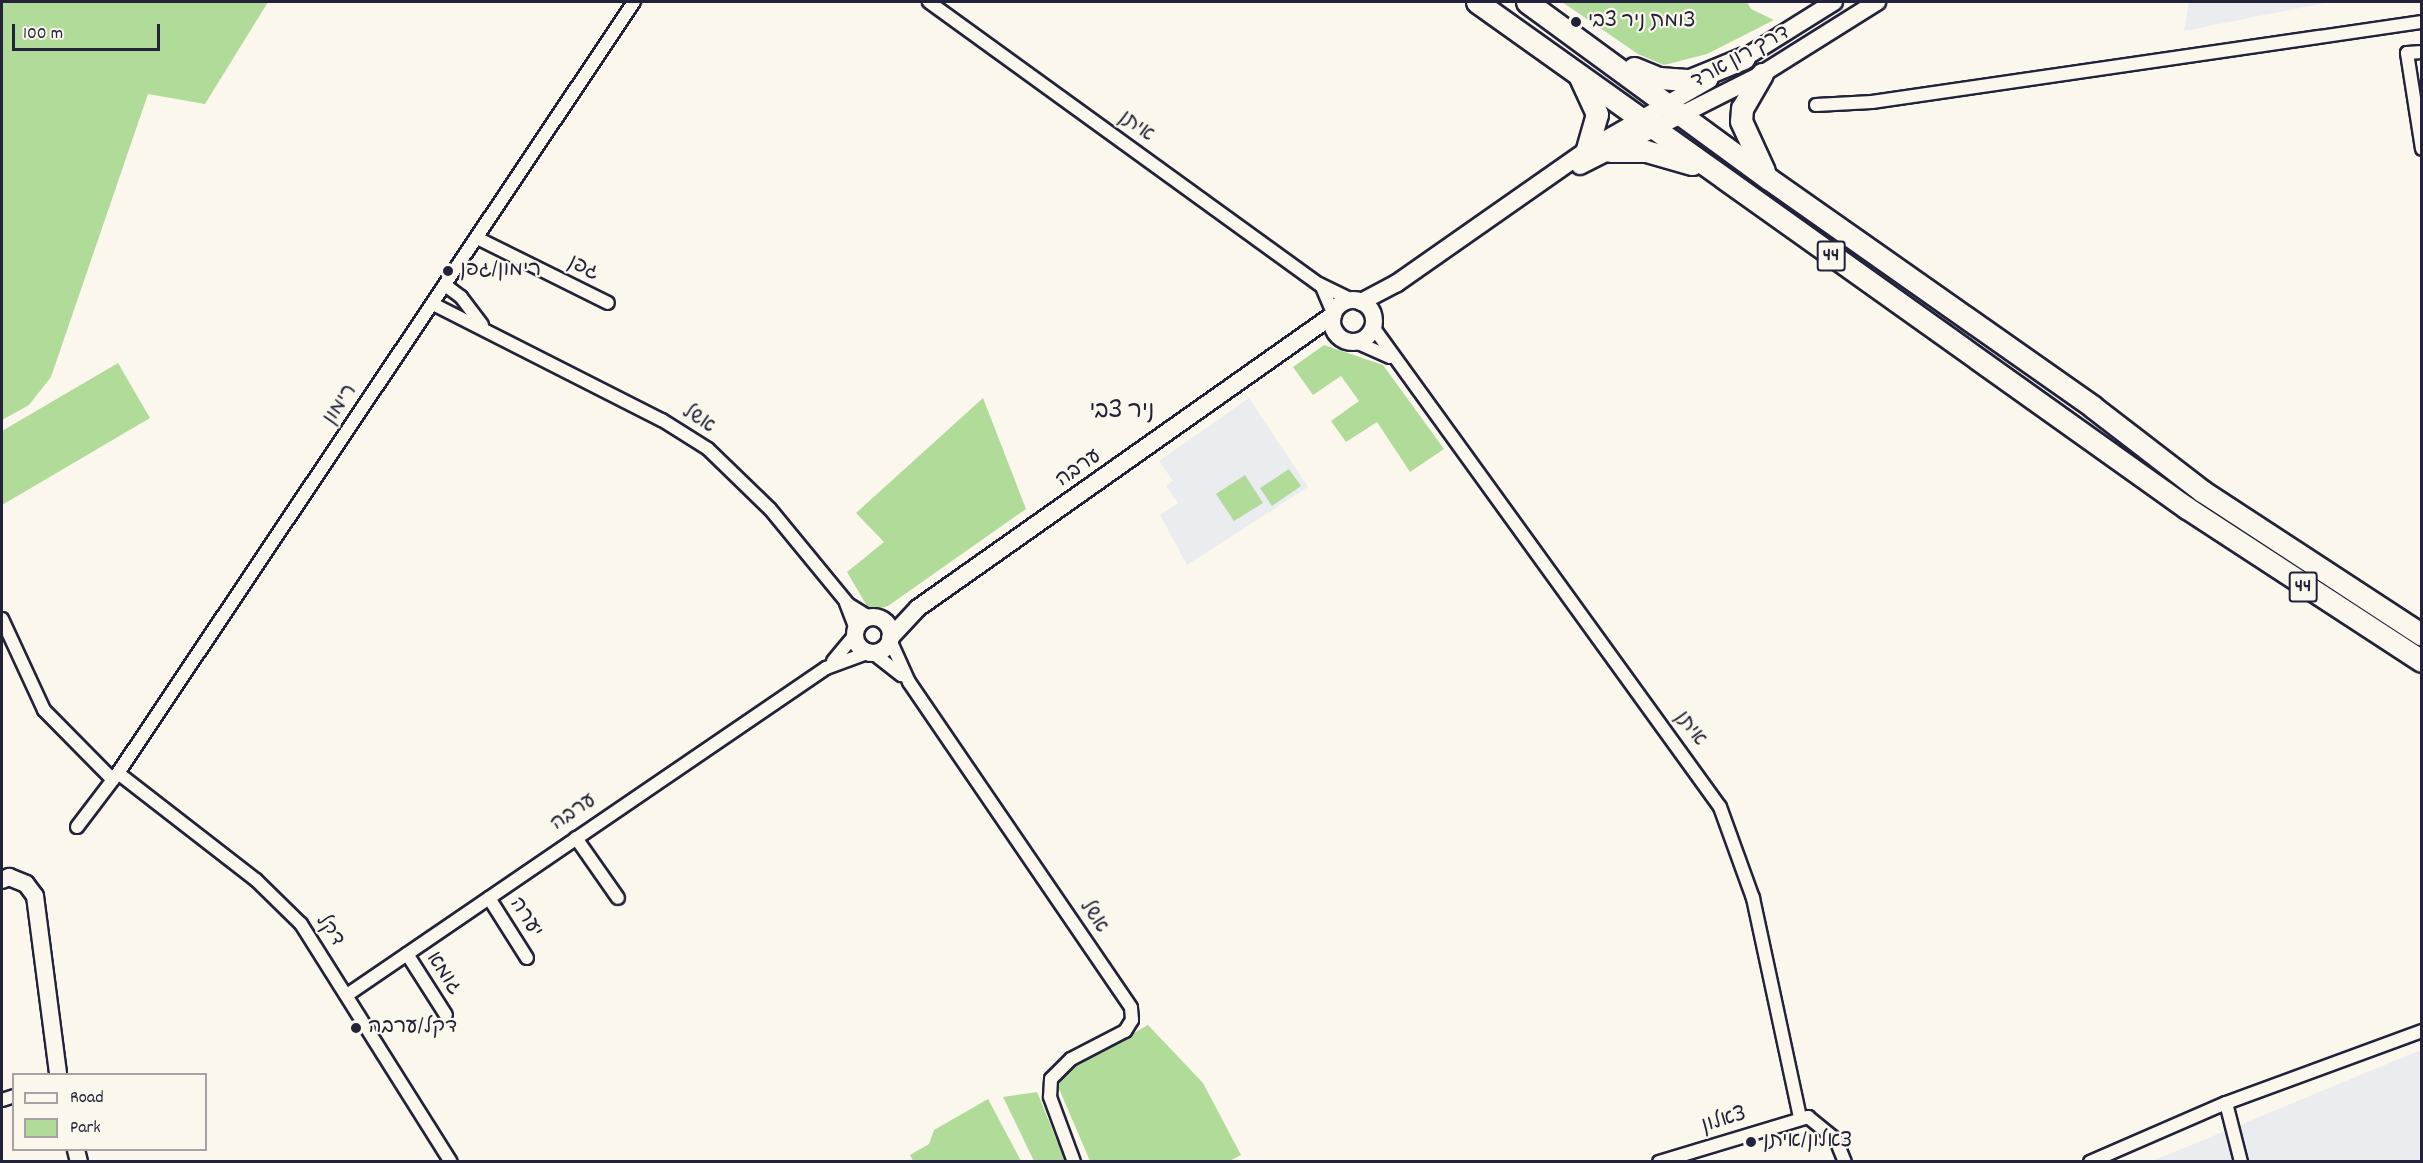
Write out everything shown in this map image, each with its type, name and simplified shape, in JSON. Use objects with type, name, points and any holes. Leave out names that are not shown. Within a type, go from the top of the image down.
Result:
[{"type":"highway","name":"44","points":[[1477,2],[1648,124],[1702,167],[2197,515],[2421,661]]},
{"type":"highway","name":"44","points":[[1527,2],[1678,109],[1769,179],[2093,407],[2202,491],[2421,635]]},
{"type":"highway","points":[[1608,58],[1659,78],[1690,80],[1744,58]]},
{"type":"highway","points":[[1577,72],[1597,114],[1587,150]]},
{"type":"highway","points":[[1762,74],[1742,108],[1741,122],[1769,179]]},
{"type":"highway","points":[[1610,151],[1646,152],[1702,167]]},
{"type":"street","name":"רימון","points":[[77,827],[116,776],[634,2]]},
{"type":"street","name":"איתן","points":[[929,2],[1319,284],[1357,301]]},
{"type":"street","name":"דרך רון ארד","points":[[1678,109],[1744,58],[1833,2]]},
{"type":"street","name":"דרך רון ארד","points":[[1648,124],[1762,74],[1877,2]]},
{"type":"street","points":[[1816,105],[1872,102],[2421,22]]},
{"type":"street","points":[[2421,52],[2407,53],[2421,149]]},
{"type":"street","points":[[1528,192],[1587,150],[1648,124]]},
{"type":"street","points":[[1528,192],[1610,151],[1648,124]]},
{"type":"street","name":"ערבה","points":[[890,639],[918,608],[1295,346],[1333,314],[1397,283],[1528,192]]},
{"type":"street","name":"גפן","points":[[477,238],[608,303]]},
{"type":"street","points":[[1333,314],[1334,330],[1349,340],[1373,324],[1397,283]]},
{"type":"street","name":"איתן","points":[[1319,284],[1333,314]]},
{"type":"street","name":"אשל","points":[[445,285],[490,331]]},
{"type":"street","points":[[1357,301],[1373,324]]},
{"type":"street","name":"אשל","points":[[433,304],[490,331],[708,449],[770,509],[842,597],[875,618]]},
{"type":"street","name":"איתן","points":[[1373,324],[1396,362],[1720,807],[1753,898],[1800,1117]]},
{"type":"street","name":"ערבה","points":[[1295,346],[1315,338],[1349,340]]},
{"type":"street","name":"איתן","points":[[1349,340],[1396,362]]},
{"type":"street","name":"אשל","points":[[842,597],[855,632]]},
{"type":"street","name":"ערבה","points":[[875,618],[918,608]]},
{"type":"street","points":[[875,618],[888,625],[890,639],[884,650],[870,653],[858,646],[855,632],[875,618]]},
{"type":"street","name":"דקל","points":[[2,619],[44,710],[116,776],[279,900],[301,924],[451,1161]]},
{"type":"street","name":"ערבה","points":[[826,668],[855,632]]},
{"type":"street","name":"אשל","points":[[890,639],[909,681],[1131,1008],[1132,1020],[1125,1031],[1071,1059],[1051,1078],[1050,1097],[1074,1161]]},
{"type":"street","name":"ערבה","points":[[347,995],[826,668],[870,653]]},
{"type":"street","name":"אשל","points":[[870,653],[909,681]]},
{"type":"street","points":[[576,838],[618,898]]},
{"type":"street","points":[[2,880],[9,877],[26,884],[36,896],[58,1073]]},
{"type":"street","name":"יערה","points":[[489,898],[527,958]]},
{"type":"street","name":"גומא","points":[[407,954],[446,1015]]},
{"type":"street","points":[[2090,1161],[2226,1103],[2421,1030]]},
{"type":"street","points":[[2226,1103],[2241,1161]]},
{"type":"street","points":[[1800,1117],[1814,1118],[1826,1128],[1845,1161]]},
{"type":"street","name":"צאלון","points":[[1659,1161],[1800,1117]]},
{"type":"shaded area","points":[[2189,2],[2330,2],[2184,31]]},
{"type":"shaded area","points":[[1249,398],[1308,487],[1187,565],[1160,515],[1178,503],[1166,486],[1173,481],[1159,461]]},
{"type":"shaded area","points":[[2421,1050],[2421,1161],[2155,1162],[2155,1160]]},
{"type":"green space","points":[[2,2],[268,2],[205,104],[148,94],[51,377],[29,405],[2,420]]},
{"type":"green space","points":[[1562,2],[1747,2],[1751,9],[1774,20],[1707,54],[1664,65],[1638,54]]},
{"type":"green space","points":[[1324,345],[1383,365],[1444,449],[1410,472],[1377,422],[1346,442],[1331,421],[1359,401],[1341,376],[1313,395],[1293,367]]},
{"type":"green space","points":[[118,363],[150,418],[2,505],[2,431]]},
{"type":"green space","points":[[983,398],[1026,509],[888,606],[870,611],[847,572],[884,542],[856,513]]},
{"type":"green space","points":[[1289,469],[1301,486],[1272,506],[1260,488]]},
{"type":"green space","points":[[1245,475],[1263,503],[1234,521],[1216,494]]},
{"type":"green space","points":[[1148,1025],[1203,1083],[1241,1155],[1228,1162],[1090,1161],[1057,1084],[1074,1067]]},
{"type":"green space","points":[[1037,1092],[1065,1161],[1034,1161],[1003,1097]]},
{"type":"green space","points":[[988,1099],[1021,1161],[913,1161],[910,1155],[929,1144],[934,1130]]},
{"type":"place","name":"צומת ניר צבי","points":[[1576,22]]},
{"type":"place","name":"רימון/גפן","points":[[448,271]]},
{"type":"place","name":"דקל/ערבה","points":[[356,1028]]},
{"type":"place","name":"צאלון/איתן","points":[[1751,1142]]},
{"type":"district","name":"ניר צבי","points":[[1122,413]]}]
